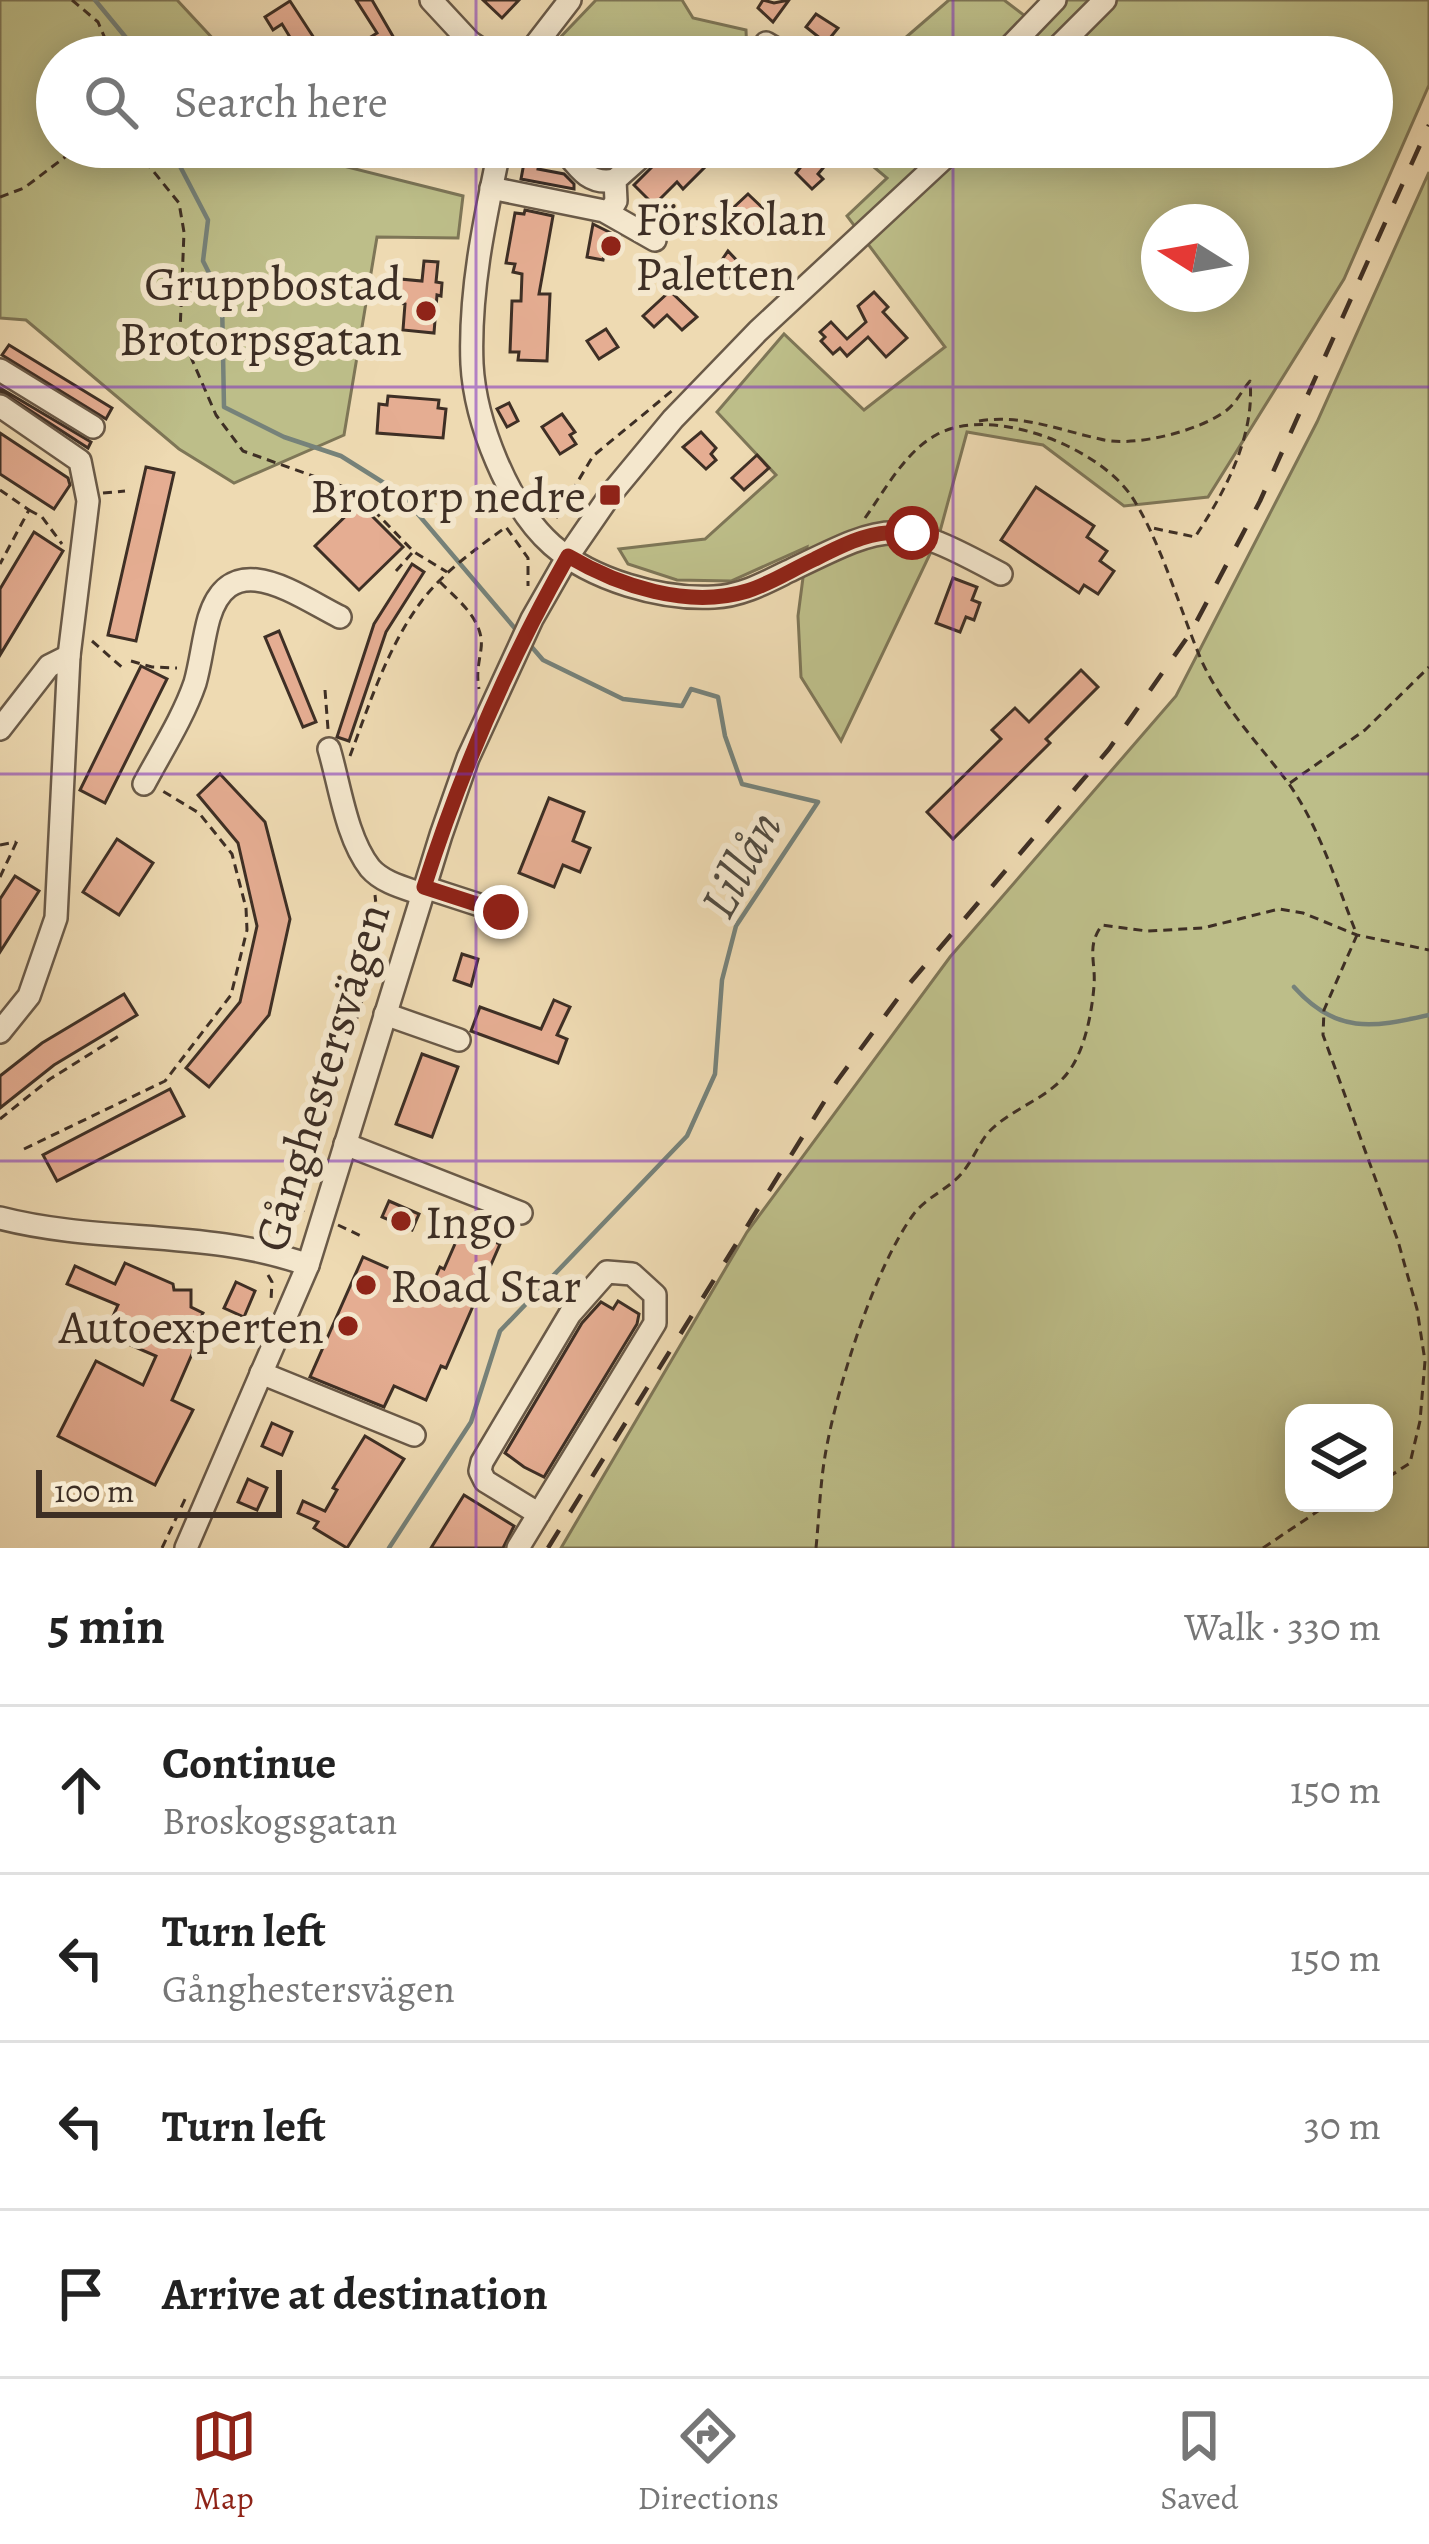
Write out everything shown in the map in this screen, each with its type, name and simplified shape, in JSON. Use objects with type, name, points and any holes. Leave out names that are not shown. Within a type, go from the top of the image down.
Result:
[{"type":"street","points":[[431,0],[464,36]]},
{"type":"street","points":[[542,36],[570,0]]},
{"type":"street","points":[[1020,36],[1055,0]]},
{"type":"street","points":[[1069,36],[1105,0]]},
{"type":"street","points":[[495,168],[482,235],[472,331],[475,391],[502,474],[544,537],[568,556],[614,579],[656,592],[714,597],[749,591],[860,536],[892,531],[940,541],[1001,574]]},
{"type":"street","points":[[578,168],[595,181],[615,180],[628,168]]},
{"type":"street","name":"Gånghestersvägen","points":[[186,1548],[308,1265],[337,1143],[385,1014],[468,758],[532,620],[610,495],[673,419],[928,168]]},
{"type":"street","points":[[609,213],[616,201],[615,180]]},
{"type":"street","points":[[491,188],[609,213],[655,240]]},
{"type":"street","points":[[0,370],[93,428]]},
{"type":"street","points":[[0,406],[80,461],[88,501],[69,656],[56,918],[29,996],[0,1032]]},
{"type":"street","points":[[144,784],[189,698],[217,598],[225,586],[236,581],[270,583],[340,617]]},
{"type":"street","points":[[0,729],[49,666],[69,656]]},
{"type":"street","points":[[329,749],[352,833],[370,868],[387,881],[501,912]]},
{"type":"street","points":[[385,1014],[459,1040]]},
{"type":"street","points":[[337,1143],[521,1213]]},
{"type":"street","points":[[0,1218],[75,1232],[274,1252],[308,1265]]},
{"type":"street","points":[[518,1548],[539,1514],[655,1322],[656,1295],[632,1274],[607,1272],[570,1314],[482,1462],[485,1481],[539,1514]]},
{"type":"street","points":[[261,1373],[414,1435]]},
{"type":"path","points":[[72,0],[98,22],[104,36]]},
{"type":"path","points":[[0,197],[24,188],[50,168]]},
{"type":"path","points":[[151,168],[179,203],[184,232],[179,332],[216,415],[243,451],[355,491],[414,552],[449,572]]},
{"type":"path","points":[[860,536],[861,525],[923,443],[940,432],[1011,418],[1106,441],[1156,439],[1215,418],[1232,406],[1250,381],[1248,417],[1234,466],[1195,537],[1146,527]]},
{"type":"path","points":[[973,423],[1034,433],[1100,465],[1130,494],[1200,658],[1289,784],[1311,823],[1357,934],[1323,1022],[1330,1057],[1417,1309],[1425,1361],[1420,1421],[1411,1462],[1393,1474]]},
{"type":"path","points":[[0,490],[42,517],[61,544],[83,560]]},
{"type":"path","points":[[0,564],[29,510]]},
{"type":"path","points":[[340,784],[376,687],[418,604],[439,581],[506,527],[528,559],[527,592]]},
{"type":"path","points":[[396,571],[414,552]]},
{"type":"path","points":[[439,581],[476,621],[482,643],[476,669],[480,696],[487,680]]},
{"type":"path","points":[[92,641],[125,670]]},
{"type":"path","points":[[131,661],[152,668],[198,670]]},
{"type":"path","points":[[1289,784],[1365,730],[1429,667]]},
{"type":"path","points":[[325,691],[329,749]]},
{"type":"path","points":[[23,1149],[165,1081],[231,995],[247,930],[232,854],[186,803],[144,784]]},
{"type":"path","points":[[0,845],[17,842],[0,877]]},
{"type":"path","points":[[816,1548],[825,1456],[873,1294],[915,1212],[961,1174],[1004,1119],[1054,1088],[1073,1065],[1089,1020],[1092,938],[1102,925],[1148,931],[1202,928],[1280,909],[1357,934],[1429,950]]},
{"type":"path","points":[[290,1219],[292,1198],[327,1122],[369,976],[378,916]]},
{"type":"path","points":[[0,1119],[68,1067],[122,1034]]},
{"type":"path","points":[[337,1143],[347,1083]]},
{"type":"path","points":[[266,1314],[273,1294],[267,1274],[282,1230],[309,1201]]},
{"type":"path","points":[[162,1548],[188,1492]]},
{"type":"path","points":[[1262,1548],[1316,1512]]},
{"type":"green space","points":[[0,0],[177,0],[210,36],[36,36],[36,168],[351,168],[463,196],[458,238],[377,237],[344,435],[234,483],[179,449],[26,320],[0,318]]},
{"type":"green space","points":[[596,0],[682,0],[693,18],[746,30],[746,36],[562,36]]},
{"type":"green space","points":[[949,0],[1004,0],[1025,16],[1040,0],[1429,0],[1429,85],[1393,167],[1393,36],[907,36]]},
{"type":"green space","points":[[875,168],[1393,168],[1344,279],[1208,497],[1124,506],[1043,445],[967,432],[939,535],[841,741],[801,677],[798,616],[807,547],[731,581],[677,580],[628,564],[619,549],[705,539],[776,475],[717,412],[784,334],[864,410],[945,347],[847,216],[887,178]]},
{"type":"green space","points":[[1429,172],[1429,1548],[561,1548],[747,1232],[950,957],[1176,696],[1317,422]]},
{"type":"building","points":[[356,0],[372,0],[393,36],[372,36],[377,33]]},
{"type":"building","points":[[483,0],[519,0],[502,18]]},
{"type":"building","points":[[763,0],[789,0],[773,22],[758,8]]},
{"type":"building","points":[[290,1],[313,36],[289,36],[282,24],[273,30],[265,17]]},
{"type":"building","points":[[816,14],[838,28],[832,36],[817,36],[806,27]]},
{"type":"building","points":[[523,168],[538,168],[564,174],[574,189],[521,179]]},
{"type":"building","points":[[651,168],[704,168],[683,189],[677,182],[654,205],[634,185]]},
{"type":"building","points":[[800,168],[823,168],[818,174],[823,179],[812,189],[796,173]]},
{"type":"building","points":[[748,194],[770,215],[755,230],[733,208]]},
{"type":"building","points":[[525,210],[553,216],[539,294],[550,294],[547,361],[518,360],[519,352],[510,352],[512,301],[521,301],[522,274],[513,272],[515,264],[506,263],[515,213]]},
{"type":"building","points":[[593,224],[621,238],[607,238],[603,260],[587,257]]},
{"type":"building","points":[[728,251],[742,266],[728,279],[717,267]]},
{"type":"building","name":"Gruppbostad Brotorpsgatan","points":[[424,261],[438,262],[436,282],[442,283],[434,333],[403,330],[405,304],[387,301],[389,278],[422,281]]},
{"type":"building","points":[[670,291],[697,317],[682,330],[667,315],[654,327],[643,316]]},
{"type":"building","points":[[874,292],[888,307],[883,312],[907,338],[886,357],[868,337],[847,356],[840,348],[833,354],[821,341],[825,337],[820,332],[831,322],[847,339],[866,322],[858,306]]},
{"type":"building","points":[[606,329],[618,347],[599,359],[587,341]]},
{"type":"building","points":[[9,345],[112,408],[106,419],[2,355]]},
{"type":"building","points":[[0,391],[91,442],[88,448]]},
{"type":"building","points":[[388,396],[439,400],[438,408],[446,409],[443,438],[377,433],[379,404],[387,405]]},
{"type":"building","points":[[509,403],[518,421],[507,427],[497,409]]},
{"type":"building","points":[[562,414],[575,432],[570,435],[576,444],[560,454],[542,427]]},
{"type":"building","points":[[701,432],[716,448],[711,454],[716,460],[706,469],[683,447]]},
{"type":"building","points":[[0,433],[68,478],[70,485],[54,509],[0,474]]},
{"type":"building","points":[[757,455],[769,468],[744,490],[732,478]]},
{"type":"building","points":[[146,467],[174,473],[136,641],[108,635]]},
{"type":"building","points":[[1036,487],[1094,526],[1087,537],[1107,551],[1100,561],[1114,571],[1098,594],[1084,585],[1079,593],[1001,540]]},
{"type":"building","points":[[359,503],[403,547],[359,590],[315,546]]},
{"type":"building","points":[[34,532],[63,551],[0,655],[0,589]]},
{"type":"building","points":[[412,564],[424,572],[386,632],[349,741],[337,737],[374,624]]},
{"type":"building","points":[[953,578],[977,587],[972,600],[980,603],[974,620],[966,617],[960,632],[936,623]]},
{"type":"building","points":[[279,631],[316,722],[303,727],[265,637]]},
{"type":"building","points":[[141,666],[167,679],[105,803],[80,790]]},
{"type":"building","points":[[1081,670],[1098,687],[1046,739],[1050,743],[953,839],[927,812],[1001,739],[992,730],[1015,708],[1029,722]]},
{"type":"building","points":[[220,774],[265,822],[290,919],[269,1015],[209,1087],[186,1068],[240,1002],[257,926],[238,843],[198,795]]},
{"type":"building","points":[[549,798],[584,812],[573,841],[590,848],[580,872],[563,865],[554,887],[519,873]]},
{"type":"building","points":[[117,839],[153,863],[119,915],[83,892]]},
{"type":"building","points":[[15,876],[39,891],[0,952],[0,899]]},
{"type":"building","points":[[462,954],[478,959],[471,986],[454,980]]},
{"type":"building","points":[[124,994],[137,1015],[54,1065],[0,1108],[0,1076],[42,1043]]},
{"type":"building","points":[[554,1000],[570,1007],[557,1035],[567,1039],[558,1063],[471,1031],[480,1007],[541,1029]]},
{"type":"building","points":[[422,1054],[458,1067],[432,1137],[396,1124]]},
{"type":"building","points":[[170,1089],[184,1116],[57,1181],[43,1155]]},
{"type":"building","points":[[389,1201],[419,1214],[412,1230],[382,1217]]},
{"type":"building","points":[[462,1228],[500,1244],[446,1368],[441,1366],[426,1400],[394,1386],[384,1407],[310,1377],[363,1257],[431,1287]]},
{"type":"building","points":[[125,1263],[173,1284],[174,1290],[191,1290],[191,1307],[203,1313],[172,1400],[193,1410],[155,1485],[58,1436],[96,1361],[143,1385],[156,1356],[105,1334],[118,1305],[67,1284],[75,1266],[115,1284]]},
{"type":"building","points":[[236,1282],[255,1291],[244,1317],[224,1308]]},
{"type":"building","points":[[618,1301],[639,1314],[637,1324],[544,1477],[505,1453],[582,1323],[601,1302],[613,1309]]},
{"type":"building","points":[[272,1423],[292,1432],[282,1455],[262,1446]]},
{"type":"building","points":[[365,1436],[404,1459],[347,1548],[314,1528],[318,1522],[298,1513],[303,1501],[325,1511],[337,1490],[333,1488]]},
{"type":"building","points":[[248,1479],[267,1488],[257,1510],[238,1502]]},
{"type":"building","points":[[464,1495],[514,1526],[503,1548],[431,1548]]},
{"type":"waterway","name":"Lillån","points":[[95,0],[125,36]]},
{"type":"waterway","name":"Lillån","points":[[181,168],[208,220],[203,261],[222,299],[224,407],[284,437],[341,456],[400,493],[518,632]]},
{"type":"waterway","name":"Lillån","points":[[389,1548],[471,1422],[500,1331],[687,1136],[715,1074],[722,980],[736,926],[818,802],[742,784],[725,736],[718,697],[691,689],[682,706],[623,699],[543,660],[530,645]]},
{"type":"waterway","points":[[1294,987],[1325,1013],[1356,1024],[1429,1015]]},
{"type":"railway","points":[[548,1548],[837,1081],[904,990],[1109,749],[1191,632],[1260,501],[1429,125]]},
{"type":"place","name":"Förskolan Paletten","points":[[611,246]]},
{"type":"place","name":"Gruppbostad Brotorpsgatan","points":[[426,311]]},
{"type":"place","name":"Brotorp nedre","points":[[610,495]]},
{"type":"place","name":"Ingo","points":[[401,1221]]},
{"type":"place","name":"Road Star","points":[[366,1285]]},
{"type":"place","name":"Autoexperten","points":[[348,1326]]},
{"type":"route","points":[[501,912],[424,887],[468,758],[532,620],[568,556],[614,579],[656,592],[714,597],[749,591],[860,536],[912,533]]}]
